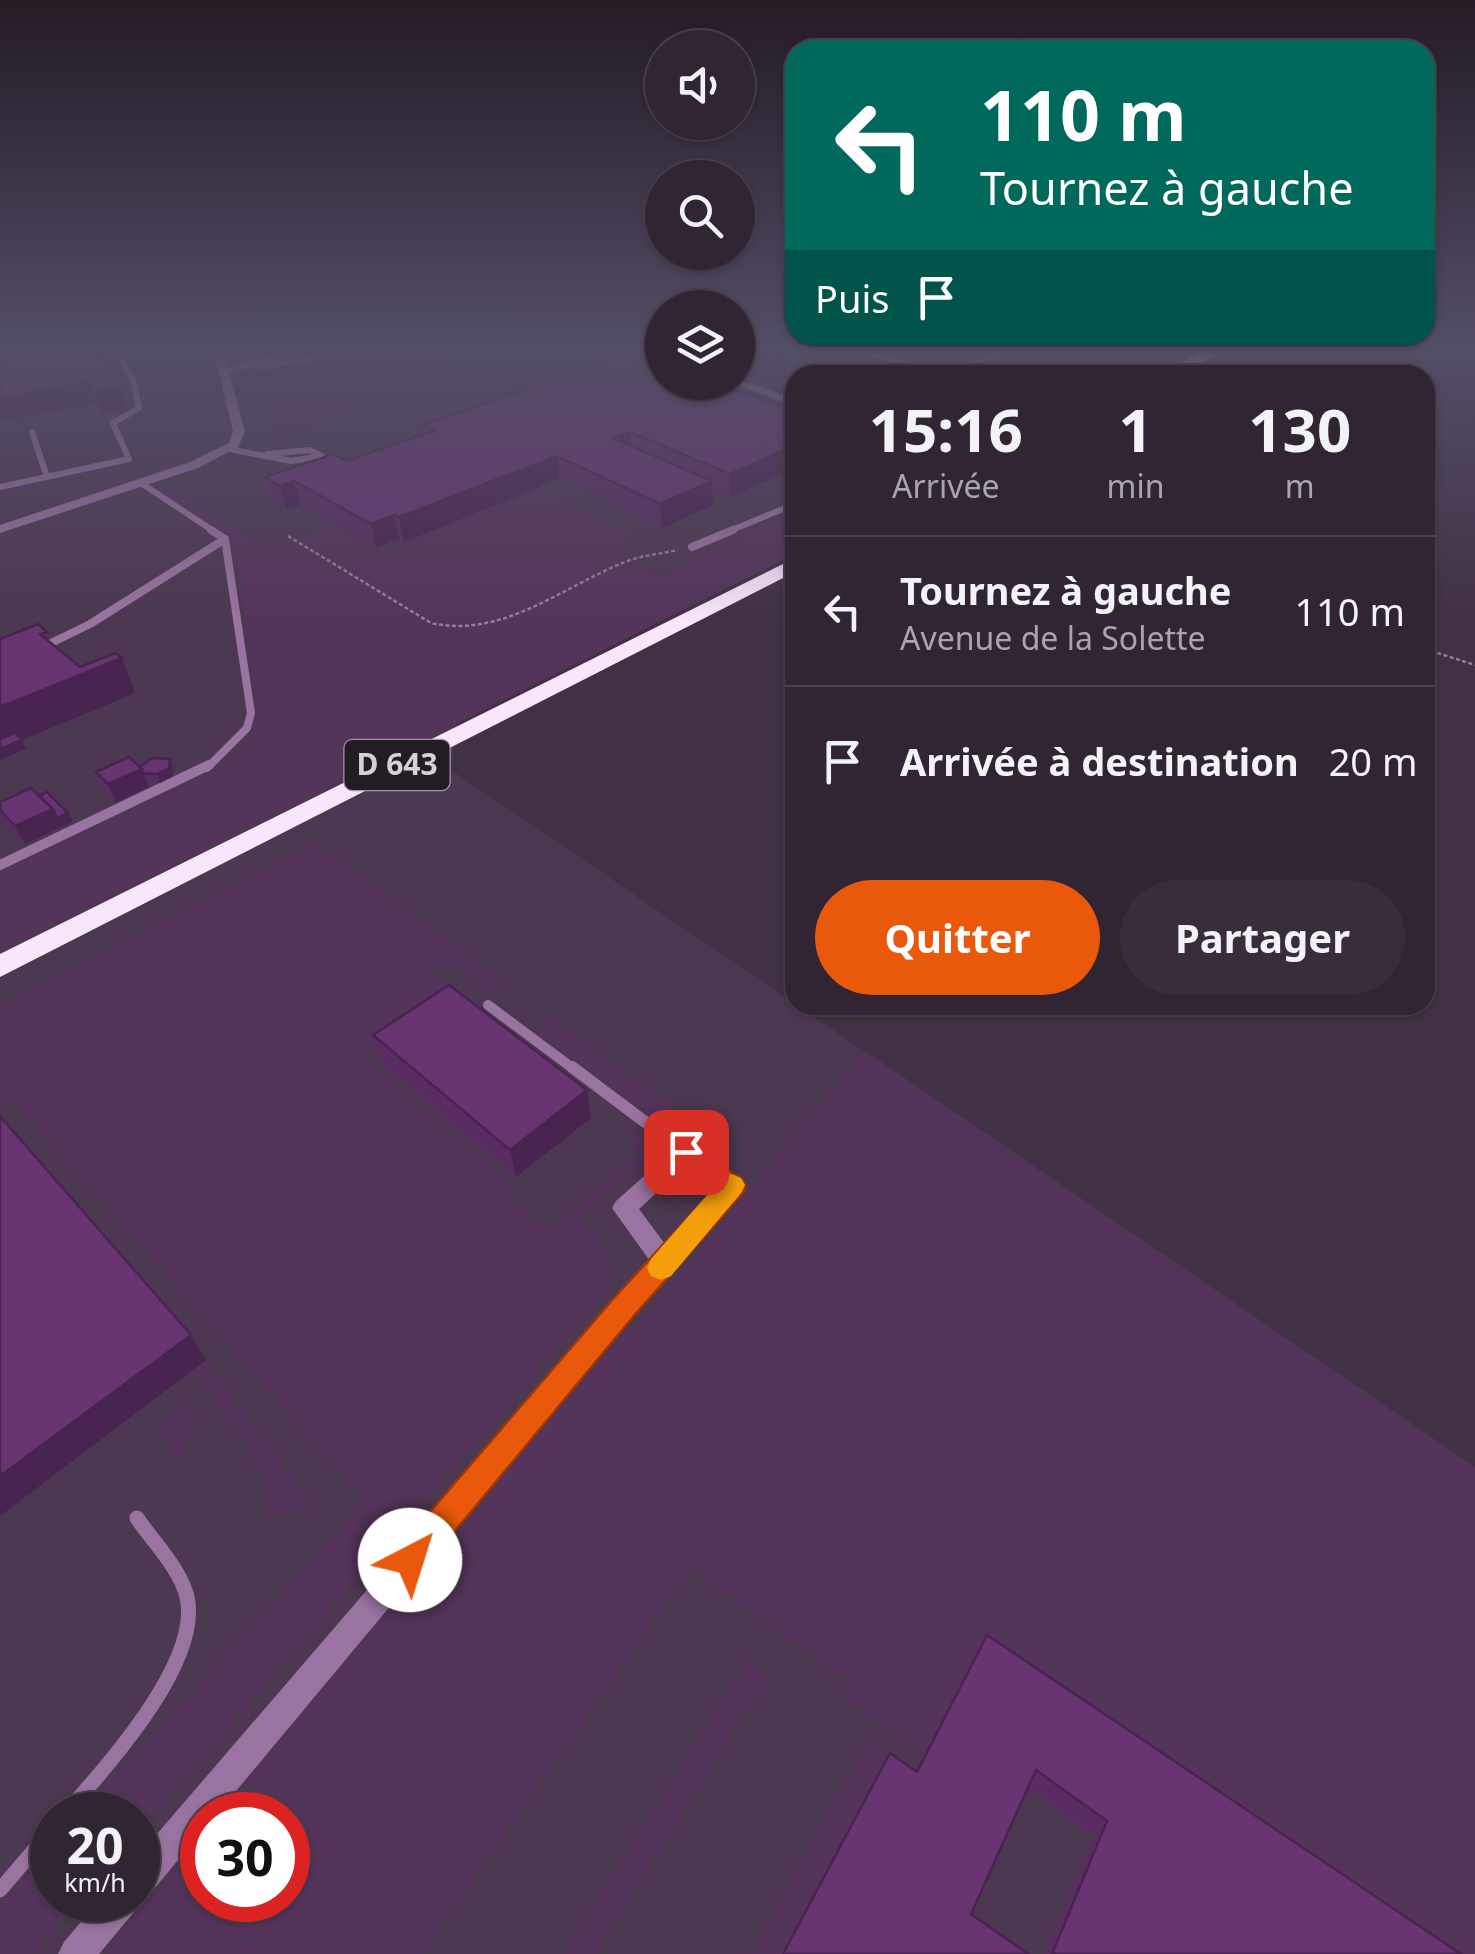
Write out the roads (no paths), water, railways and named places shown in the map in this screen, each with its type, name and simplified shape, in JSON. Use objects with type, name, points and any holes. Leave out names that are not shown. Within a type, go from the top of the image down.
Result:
[{"type":"highway","name":"D 643","points":[[0,966],[785,569]]},
{"type":"street","points":[[0,529],[229,449],[235,439]]},
{"type":"street","points":[[160,1856],[612,1320],[665,1263],[733,1186],[686,1152],[624,1208],[665,1263]]},
{"type":"street","points":[[76,1954],[103,1922]]},
{"type":"lane","points":[[35,439],[48,477]]},
{"type":"lane","points":[[0,487],[129,459],[120,439]]},
{"type":"lane","points":[[229,449],[299,463],[336,459]]},
{"type":"lane","points":[[268,454],[309,450],[322,454],[321,458]]},
{"type":"lane","points":[[0,864],[204,770],[247,728],[252,713],[225,539],[140,483]]},
{"type":"lane","points":[[692,547],[785,508]]},
{"type":"lane","points":[[29,653],[90,624],[225,539]]},
{"type":"lane","points":[[488,1005],[645,1122]]},
{"type":"lane","points":[[83,1792],[116,1753],[154,1696],[180,1654],[188,1624],[187,1597],[136,1518]]},
{"type":"lane","points":[[0,1890],[30,1854]]}]
